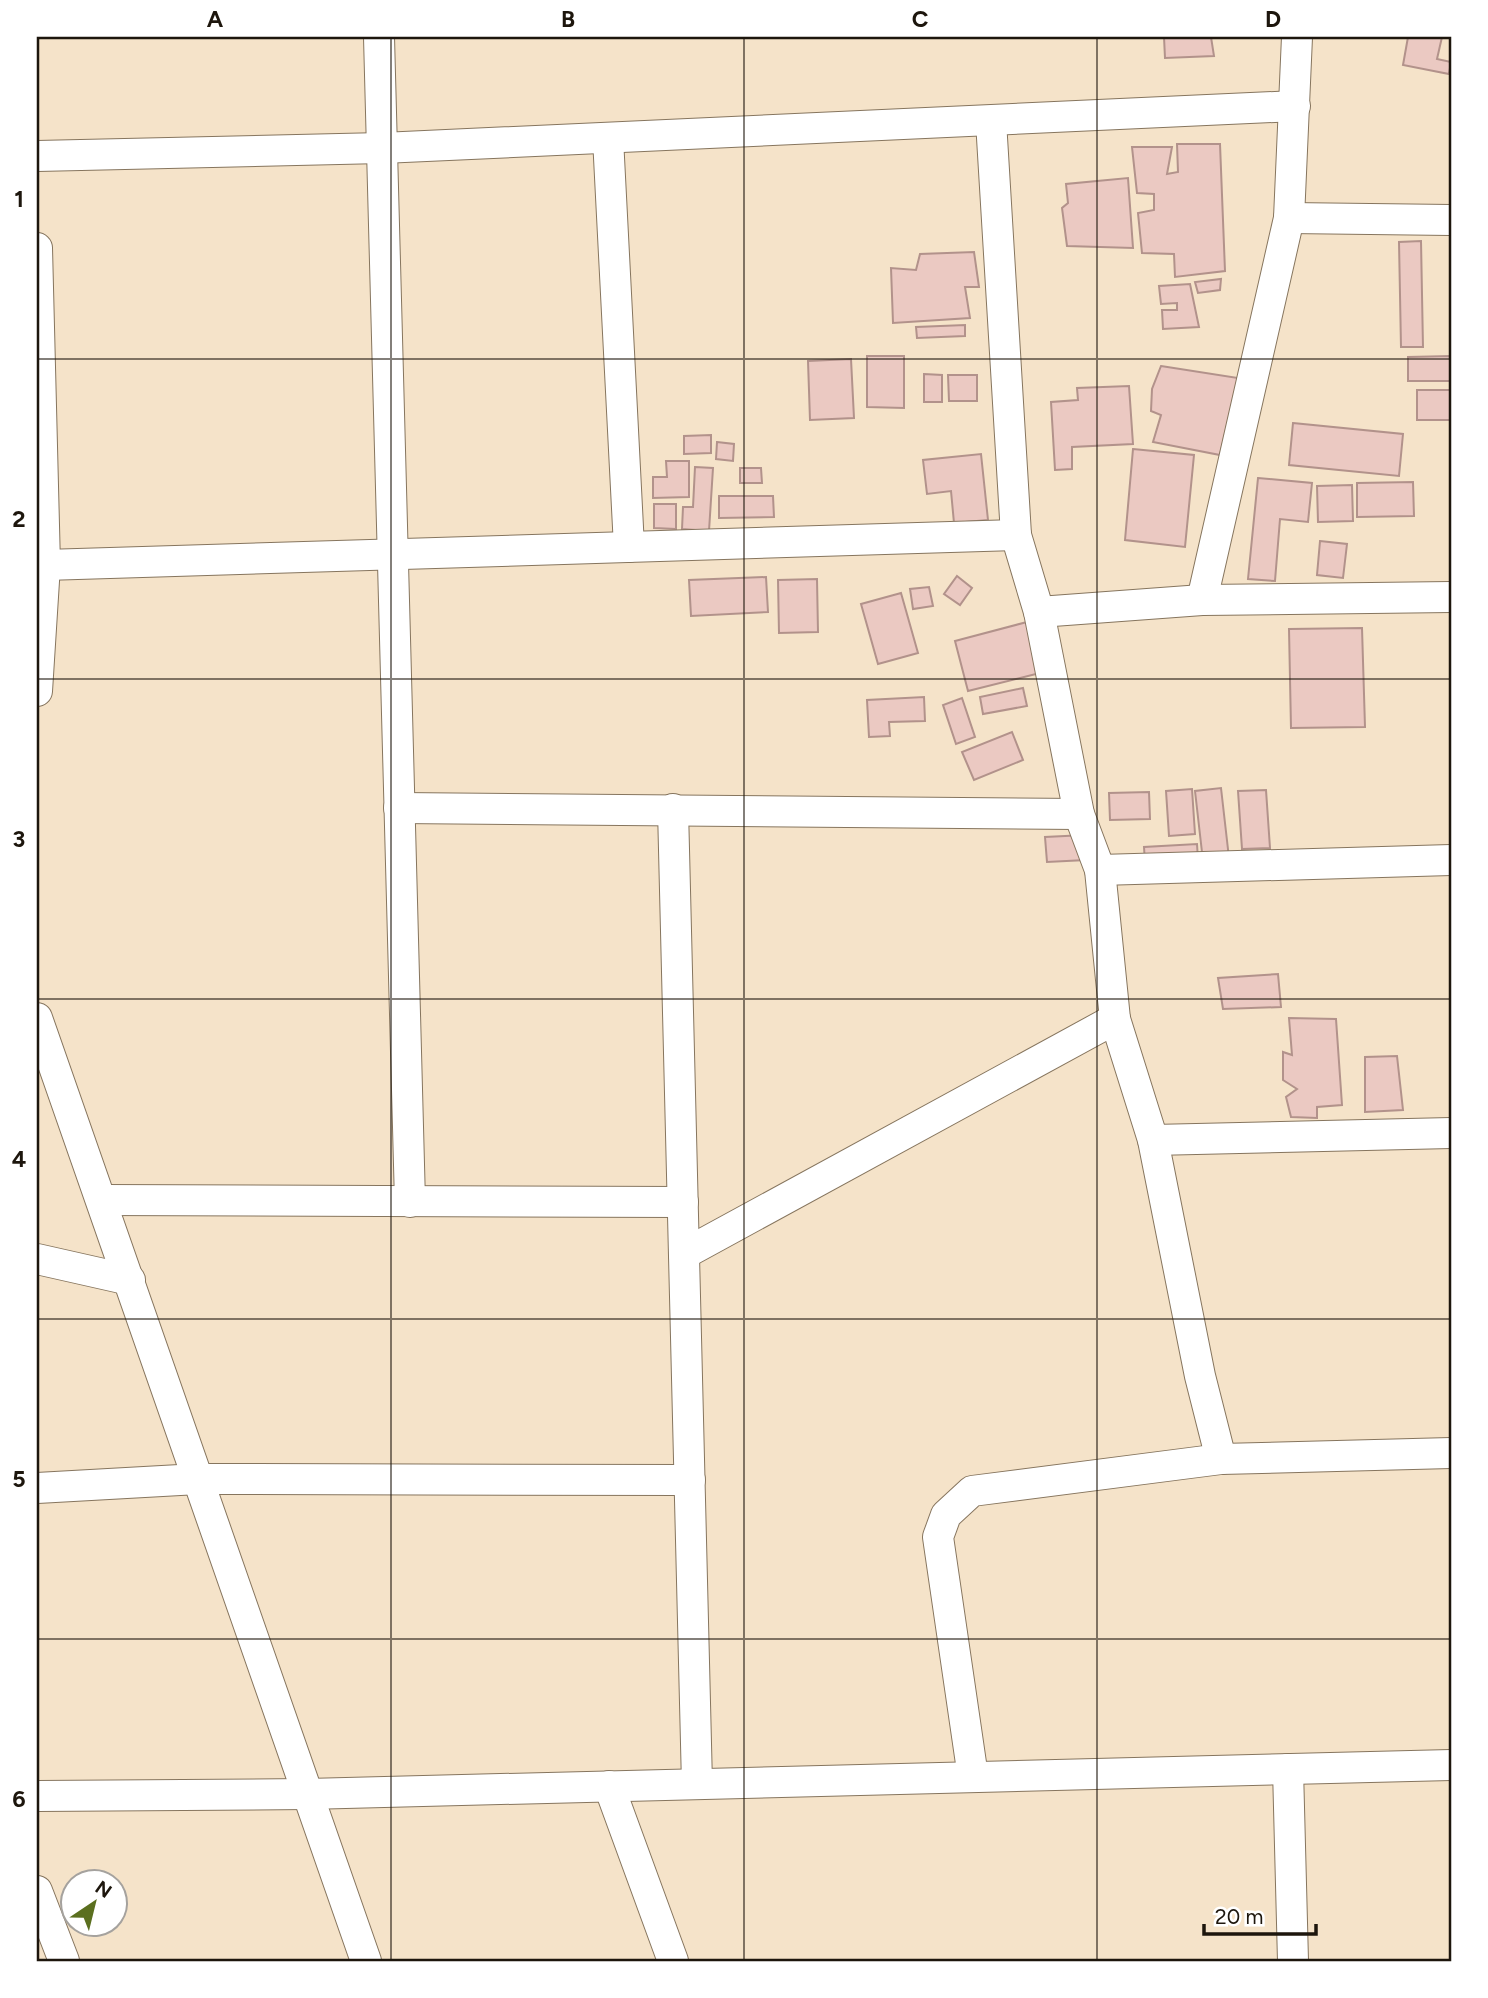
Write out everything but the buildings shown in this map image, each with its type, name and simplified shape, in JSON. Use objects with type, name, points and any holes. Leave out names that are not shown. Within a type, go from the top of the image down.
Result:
[{"type":"street","points":[[379,37],[410,1202]]},
{"type":"street","points":[[1202,600],[1289,218],[1297,37]]},
{"type":"street","points":[[37,156],[382,148],[1295,106]]},
{"type":"street","points":[[991,121],[1016,535],[1039,612],[1079,814],[1100,870],[1115,1019],[1153,1140],[1200,1376],[1221,1459]]},
{"type":"street","points":[[608,138],[629,547]]},
{"type":"street","points":[[1289,218],[1451,220]]},
{"type":"street","points":[[37,248],[46,565],[37,691]]},
{"type":"street","points":[[46,565],[1016,535]]},
{"type":"street","points":[[1039,612],[1202,600],[1451,597]]},
{"type":"street","points":[[400,808],[1079,814]]},
{"type":"street","points":[[673,809],[697,1784]]},
{"type":"street","points":[[1100,870],[1451,860]]},
{"type":"street","points":[[37,1018],[366,1961]]},
{"type":"street","points":[[684,1254],[1115,1019]]},
{"type":"street","points":[[1153,1140],[1451,1133]]},
{"type":"street","points":[[102,1200],[683,1202]]},
{"type":"street","points":[[37,1258],[130,1280]]},
{"type":"street","points":[[973,1777],[938,1537],[946,1515],[972,1491],[1221,1459],[1451,1453]]},
{"type":"street","points":[[37,1488],[198,1479],[690,1480]]},
{"type":"street","points":[[37,1796],[307,1794],[1451,1765]]},
{"type":"street","points":[[1288,1769],[1293,1961]]},
{"type":"street","points":[[609,1786],[673,1961]]},
{"type":"street","points":[[37,1891],[64,1961]]}]
